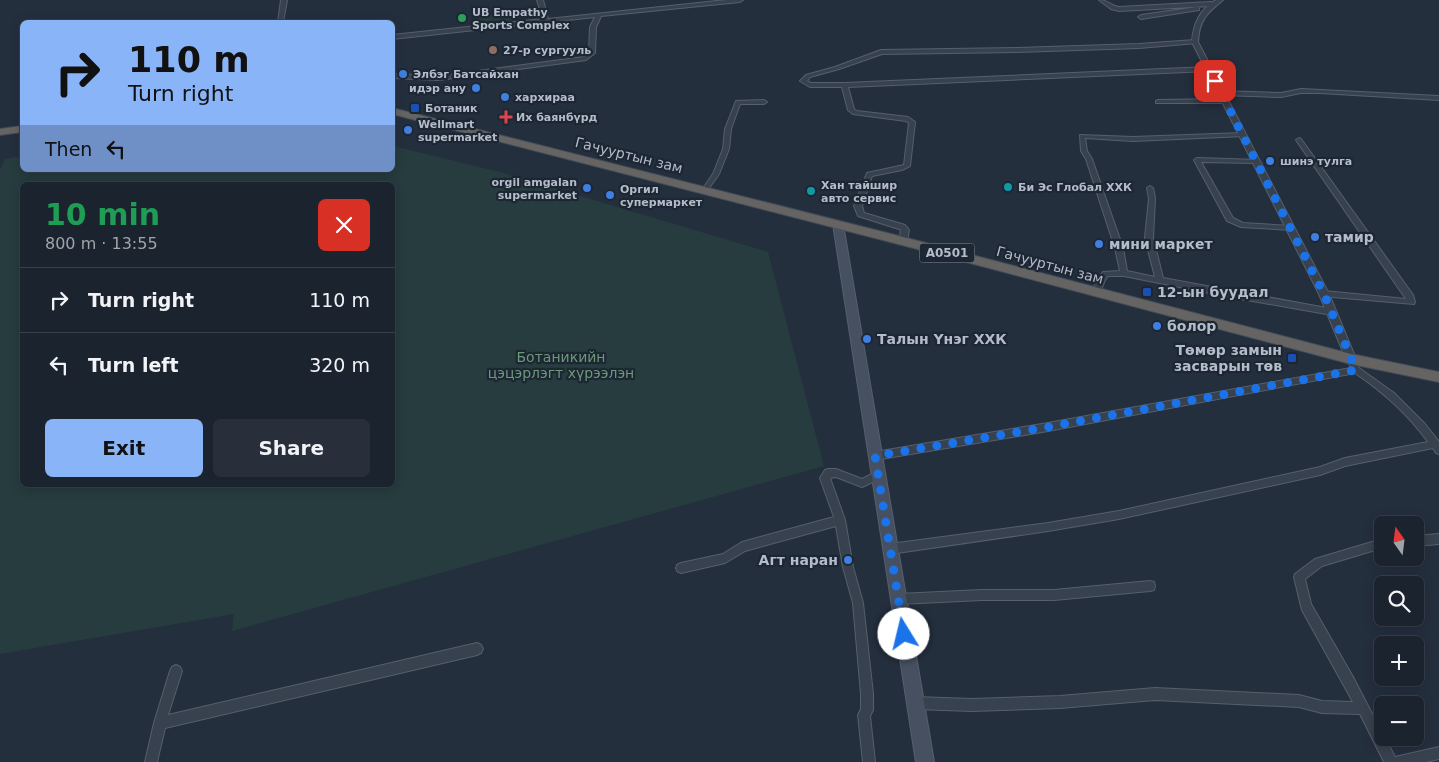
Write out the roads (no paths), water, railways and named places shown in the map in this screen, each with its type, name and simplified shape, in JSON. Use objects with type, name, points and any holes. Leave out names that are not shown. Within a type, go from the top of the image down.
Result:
[{"type":"highway","name":"Гачууртын зам","points":[[395,113],[903,241],[1354,364],[1439,376]]},
{"type":"highway","points":[[0,132],[20,129]]},
{"type":"main road","points":[[838,224],[926,762]]},
{"type":"street","points":[[280,20],[284,0]]},
{"type":"street","points":[[540,0],[546,21]]},
{"type":"street","points":[[395,37],[740,0]]},
{"type":"street","points":[[1102,0],[1113,8],[1119,9],[1209,7]]},
{"type":"street","points":[[1142,18],[1209,7],[1220,0]]},
{"type":"street","points":[[890,548],[1048,527],[1119,515],[1320,471],[1345,462],[1437,447],[1410,413],[1354,364],[1324,294],[1195,42],[1195,30],[1209,7]]},
{"type":"street","points":[[395,76],[439,78],[586,58],[592,53],[593,26],[599,15]]},
{"type":"street","points":[[1195,42],[1017,50],[881,52],[808,76],[803,81],[810,84],[844,86],[1209,69]]},
{"type":"street","points":[[844,86],[851,110],[855,113],[908,118],[912,122],[907,166],[869,174],[858,206],[861,214],[902,227],[905,230],[903,241]]},
{"type":"street","points":[[1221,93],[1281,95],[1301,91],[1320,91],[1439,98]]},
{"type":"street","points":[[1158,102],[1225,101]]},
{"type":"street","points":[[705,190],[716,174],[726,149],[728,130],[738,102],[764,102]]},
{"type":"street","points":[[1124,272],[1119,248],[1089,159],[1084,151],[1082,136],[1142,139],[1243,135]]},
{"type":"street","points":[[1299,140],[1411,302],[1324,294]]},
{"type":"street","points":[[1256,161],[1197,160],[1234,223],[1290,228]]},
{"type":"street","points":[[1150,188],[1152,198],[1149,238],[1160,280]]},
{"type":"street","points":[[1096,293],[1101,279],[1106,274],[1124,272],[1332,312]]},
{"type":"street","points":[[875,456],[1048,427],[1354,364]]},
{"type":"street","points":[[869,762],[864,715],[867,710],[867,694],[858,603],[848,567],[840,520],[826,486],[826,475],[836,473],[862,483],[878,475]]},
{"type":"street","points":[[681,568],[725,558],[742,547],[840,520]]},
{"type":"street","points":[[1424,540],[1439,539]]},
{"type":"street","points":[[1374,545],[1319,562],[1300,577],[1306,606],[1391,762]]},
{"type":"street","points":[[898,599],[991,594],[1054,595],[1150,586]]},
{"type":"street","points":[[160,723],[477,650]]},
{"type":"street","points":[[152,762],[160,723],[176,671]]},
{"type":"street","points":[[915,703],[972,705],[1060,702],[1155,694],[1299,701],[1322,707],[1363,708]]},
{"type":"street","points":[[1398,762],[1439,753]]},
{"type":"place","name":"UB Empathy Sports Complex","points":[[462,18]]},
{"type":"place","name":"27-р сургууль","points":[[493,50]]},
{"type":"place","name":"Элбэг Батсайхан","points":[[403,74]]},
{"type":"place","name":"идэр ану","points":[[476,88]]},
{"type":"place","name":"хархираа","points":[[505,97]]},
{"type":"place","name":"Ботаник","points":[[415,108]]},
{"type":"place","name":"Их баянбүрд","points":[[506,117]]},
{"type":"place","name":"Wellmart supermarket","points":[[408,130]]},
{"type":"place","name":"шинэ тулга","points":[[1270,161]]},
{"type":"place","name":"Би Эс Глобал ХХК","points":[[1008,187]]},
{"type":"place","name":"orgil amgalan supermarket","points":[[587,188]]},
{"type":"place","name":"Хан тайшир авто сервис","points":[[811,191]]},
{"type":"place","name":"Оргил супермаркет","points":[[610,195]]},
{"type":"place","name":"тамир","points":[[1315,237]]},
{"type":"place","name":"мини маркет","points":[[1099,244]]},
{"type":"place","name":"12-ын буудал","points":[[1147,292]]},
{"type":"place","name":"болор","points":[[1157,326]]},
{"type":"place","name":"Талын Үнэг ХХК","points":[[867,339]]},
{"type":"place","name":"Төмөр замын засварын төв","points":[[1292,358]]},
{"type":"place","name":"Агт наран","points":[[848,560]]},
{"type":"park label","name":"Ботаникийн цэцэрлэгт хүрээлэн","points":[[561,366]]}]
